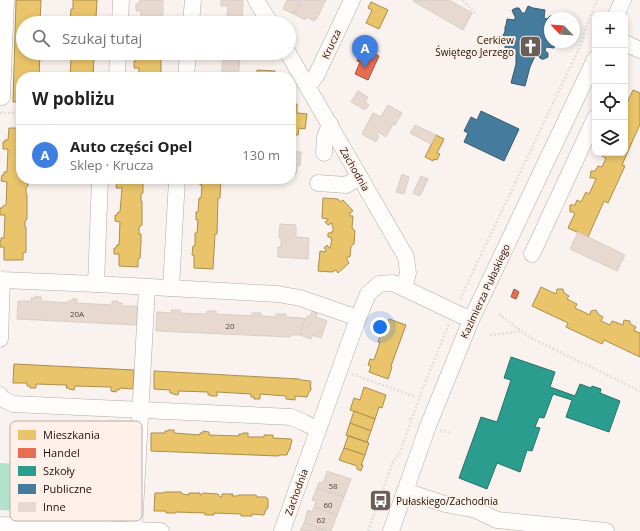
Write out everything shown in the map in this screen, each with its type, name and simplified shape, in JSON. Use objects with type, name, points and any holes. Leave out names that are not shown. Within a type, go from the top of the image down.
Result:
[{"type":"street","points":[[1,105],[6,0]]},
{"type":"street","points":[[120,16],[121,0]]},
{"type":"street","points":[[192,16],[193,0]]},
{"type":"street","points":[[256,0],[266,16]]},
{"type":"street","name":"Krucza","points":[[308,86],[316,76],[352,0]]},
{"type":"street","points":[[617,12],[623,0]]},
{"type":"street","points":[[117,72],[118,60]]},
{"type":"street","points":[[186,72],[187,60]]},
{"type":"street","name":"Zachodnia","points":[[292,60],[406,256],[408,273],[404,288]]},
{"type":"street","name":"Kazimierza Pułaskiego","points":[[390,531],[428,426],[471,320],[592,65]]},
{"type":"street","points":[[532,254],[594,120]]},
{"type":"street","points":[[324,153],[325,137],[330,124]]},
{"type":"street","points":[[318,183],[346,185],[360,178]]},
{"type":"street","points":[[96,284],[100,184]]},
{"type":"street","points":[[171,288],[177,184]]},
{"type":"street","points":[[0,339],[1,280],[278,294],[300,298],[358,318]]},
{"type":"street","name":"Zachodnia","points":[[282,531],[358,318],[368,294],[379,284],[393,283],[471,320]]},
{"type":"street","points":[[140,421],[147,287]]},
{"type":"street","points":[[0,395],[1,398],[12,404],[291,417],[318,430]]},
{"type":"street","points":[[405,491],[445,504],[476,510],[498,520],[606,531]]},
{"type":"street","points":[[134,530],[135,521]]},
{"type":"street","points":[[0,526],[22,529],[161,531]]},
{"type":"path","points":[[463,0],[477,14]]},
{"type":"path","points":[[585,30],[597,0]]},
{"type":"path","points":[[1,105],[16,111]]},
{"type":"path","points":[[499,314],[529,337],[640,391]]},
{"type":"path","points":[[490,335],[522,331]]},
{"type":"path","points":[[340,370],[416,397]]},
{"type":"green space","points":[[0,463],[10,464],[10,511],[0,510]]},
{"type":"building: Mieszkania","points":[[16,0],[41,0],[40,16],[16,16],[16,60],[40,60],[39,72],[16,72],[16,102],[13,102]]},
{"type":"building: Mieszkania","points":[[73,0],[97,0],[96,16],[70,16],[71,9],[73,9]]},
{"type":"building: Mieszkania","points":[[371,2],[388,10],[379,29],[366,23],[372,10],[368,8]]},
{"type":"building: Mieszkania","points":[[71,60],[94,60],[93,72],[70,72]]},
{"type":"building: Mieszkania","points":[[161,60],[161,72],[139,72],[139,68],[134,68],[134,61]]},
{"type":"building: Mieszkania","points":[[257,70],[275,71],[275,72],[257,72]]},
{"type":"building: Mieszkania","points":[[633,90],[640,93],[640,124],[628,151],[628,120],[628,101]]},
{"type":"building: Mieszkania","points":[[296,104],[297,113],[307,114],[305,129],[299,128],[298,135],[296,135]]},
{"type":"building: Mieszkania","points":[[9,128],[16,128],[16,184],[28,184],[26,188],[27,219],[25,221],[26,252],[23,253],[23,260],[4,260],[4,247],[0,247],[1,238],[4,238],[5,215],[0,215],[0,208],[6,205],[7,182],[1,181],[4,172],[7,172],[8,149],[3,149],[3,142],[8,140]]},
{"type":"building: Mieszkania","points":[[436,135],[444,139],[437,153],[440,154],[437,160],[434,159],[433,161],[425,157]]},
{"type":"building: Mieszkania","points":[[602,156],[626,156],[622,165],[625,166],[608,203],[604,201],[588,237],[568,228],[575,213],[570,212],[570,205],[575,205],[577,200],[581,202],[586,192],[589,194],[596,179],[590,178],[591,171],[595,171],[598,166],[602,167],[606,158]]},
{"type":"building: Mieszkania","points":[[117,184],[143,184],[143,193],[141,194],[142,225],[139,227],[141,242],[138,267],[119,266],[119,254],[114,254],[114,248],[119,245],[120,222],[115,221],[115,215],[120,212],[122,188],[116,188]]},
{"type":"building: Mieszkania","points":[[221,184],[220,198],[218,198],[217,234],[215,234],[213,269],[194,268],[194,255],[192,255],[193,246],[195,246],[195,233],[197,233],[198,220],[196,220],[196,212],[198,212],[199,198],[201,198],[202,185],[200,185]]},
{"type":"building: Mieszkania","points":[[323,198],[338,199],[340,202],[343,200],[353,211],[350,213],[350,216],[353,216],[352,228],[355,231],[354,244],[351,246],[350,257],[347,257],[349,263],[338,273],[336,270],[332,272],[318,271],[320,251],[326,252],[324,248],[327,245],[330,248],[332,239],[331,237],[328,237],[328,233],[333,232],[332,223],[328,225],[325,222],[328,219],[322,218]]},
{"type":"building: Mieszkania","points":[[541,287],[556,294],[557,289],[563,289],[564,293],[569,296],[567,299],[577,304],[575,308],[590,315],[591,311],[596,310],[598,314],[603,317],[601,321],[610,325],[612,321],[623,325],[624,320],[630,321],[630,324],[636,327],[634,331],[640,333],[640,357],[604,340],[602,344],[566,327],[568,323],[532,306]]},
{"type":"building: Mieszkania","points":[[389,319],[406,325],[391,366],[388,379],[369,372],[371,366],[368,365],[370,359],[374,360],[380,342],[378,342],[381,333],[383,334]]},
{"type":"building: Mieszkania","points":[[14,364],[134,370],[133,389],[120,388],[119,390],[116,390],[116,392],[111,391],[111,387],[75,386],[74,390],[66,388],[67,385],[36,384],[36,388],[30,388],[30,386],[27,386],[27,383],[13,383]]},
{"type":"building: Mieszkania","points":[[154,371],[299,379],[310,381],[311,390],[307,397],[295,396],[295,400],[286,399],[286,396],[260,394],[260,399],[254,399],[254,397],[251,397],[251,394],[217,392],[217,396],[208,395],[208,392],[179,391],[178,395],[170,393],[170,390],[154,389]]},
{"type":"building: Mieszkania","points":[[364,387],[386,395],[382,408],[379,407],[375,419],[350,410],[354,398],[360,400]]},
{"type":"building: Mieszkania","points":[[354,411],[375,419],[371,431],[350,423]]},
{"type":"building: Mieszkania","points":[[350,423],[371,431],[367,442],[346,435]]},
{"type":"building: Mieszkania","points":[[174,430],[174,433],[200,435],[203,431],[209,432],[209,435],[239,436],[239,434],[248,433],[248,437],[264,437],[264,435],[273,435],[273,438],[291,439],[292,441],[287,455],[278,456],[151,451],[151,433],[165,433],[165,431]]},
{"type":"building: Mieszkania","points":[[348,436],[369,443],[365,455],[344,448]]},
{"type":"building: Mieszkania","points":[[344,448],[365,455],[361,465],[363,465],[361,471],[357,469],[357,466],[339,460]]},
{"type":"building: Mieszkania","points":[[181,492],[182,494],[189,495],[189,493],[200,493],[200,495],[203,493],[218,494],[220,497],[222,497],[222,494],[233,494],[232,496],[256,495],[257,497],[266,497],[268,499],[268,508],[266,509],[264,515],[252,514],[252,516],[241,516],[241,514],[214,513],[214,515],[205,515],[205,513],[166,513],[166,511],[154,511],[155,493]]},
{"type":"building: Handel","points":[[363,48],[379,56],[368,80],[355,74],[360,62],[357,61]]},
{"type":"building: Handel","points":[[514,289],[519,292],[516,299],[511,297]]},
{"type":"building: Szkoły","points":[[511,357],[555,372],[550,387],[575,396],[580,384],[591,388],[592,386],[601,389],[600,393],[620,401],[609,432],[566,417],[572,400],[553,394],[544,418],[539,417],[535,427],[540,428],[532,451],[527,450],[520,472],[497,463],[487,489],[459,478],[481,417],[497,422],[511,380],[504,378]]},
{"type":"building: Publiczne","name":"Cerkiew Świętego Jerzego","points":[[528,6],[545,10],[544,48],[546,48],[545,51],[548,53],[548,57],[541,59],[539,54],[536,54],[530,67],[525,86],[511,83],[516,64],[516,49],[514,48],[507,51],[505,45],[510,39],[503,36],[507,19],[515,20],[512,10],[519,8],[522,13],[525,13]]},
{"type":"building: Publiczne","points":[[481,111],[519,129],[504,161],[464,142],[468,133],[464,131],[471,117],[477,120]]},
{"type":"building: Inne","points":[[163,0],[163,15],[141,16],[141,11],[136,11],[136,4],[139,4],[139,1]]},
{"type":"building: Inne","points":[[221,0],[243,0],[242,16],[227,16],[228,6],[221,6]]},
{"type":"building: Inne","points":[[287,0],[301,0],[295,12],[292,13],[283,9]]},
{"type":"building: Inne","points":[[301,0],[326,0],[314,21],[306,17],[305,20],[292,13],[295,12]]},
{"type":"building: Inne","points":[[449,0],[472,13],[463,30],[413,1]]},
{"type":"building: Inne","points":[[223,60],[240,60],[239,72],[222,72]]},
{"type":"building: Inne","points":[[358,91],[368,97],[365,102],[369,105],[365,110],[351,102]]},
{"type":"building: Inne","points":[[388,105],[402,113],[395,125],[393,124],[386,137],[378,132],[376,135],[379,136],[376,142],[362,134],[373,113],[381,117]]},
{"type":"building: Inne","points":[[415,125],[436,135],[431,144],[410,133]]},
{"type":"building: Inne","points":[[296,152],[301,152],[300,166],[297,165],[296,174]]},
{"type":"building: Inne","points":[[402,174],[409,177],[404,194],[396,192]]},
{"type":"building: Inne","points":[[421,176],[428,179],[420,196],[413,193]]},
{"type":"building: Inne","points":[[280,224],[296,225],[296,237],[309,238],[308,259],[278,257],[278,247],[281,247],[281,238],[279,238]]},
{"type":"building: Inne","points":[[578,232],[625,255],[617,271],[570,249]]},
{"type":"building: Inne","points":[[35,296],[41,297],[41,301],[68,303],[68,301],[71,301],[72,299],[77,299],[77,303],[112,305],[112,301],[118,301],[118,303],[122,303],[122,306],[137,306],[137,325],[17,319],[18,301],[31,301],[31,298],[35,298]]},
{"type":"building: Inne","points":[[171,310],[180,310],[180,313],[206,314],[207,311],[216,311],[216,314],[252,316],[252,313],[261,313],[261,316],[276,317],[276,314],[286,314],[286,317],[305,319],[300,335],[292,335],[290,337],[156,331],[157,312],[171,313]]},
{"type":"building: Inne","points":[[312,311],[317,313],[316,317],[327,321],[321,338],[313,335],[311,339],[300,335],[305,319],[311,315]]},
{"type":"building: Inne","points":[[327,471],[351,479],[344,497],[317,488],[319,482],[323,483]]},
{"type":"building: Inne","points":[[317,488],[344,497],[337,515],[314,507],[316,501],[312,500]]},
{"type":"building: Inne","points":[[314,507],[337,515],[331,531],[304,523],[308,510],[312,512]]},
{"type":"building: Inne","points":[[304,523],[327,531],[300,531]]},
{"type":"place","name":"Cerkiew Świętego Jerzego","points":[[530,46]]},
{"type":"place","name":"Auto części Opel","points":[[365,68]]},
{"type":"place","name":"Pułaskiego/Zachodnia","points":[[381,501]]}]
